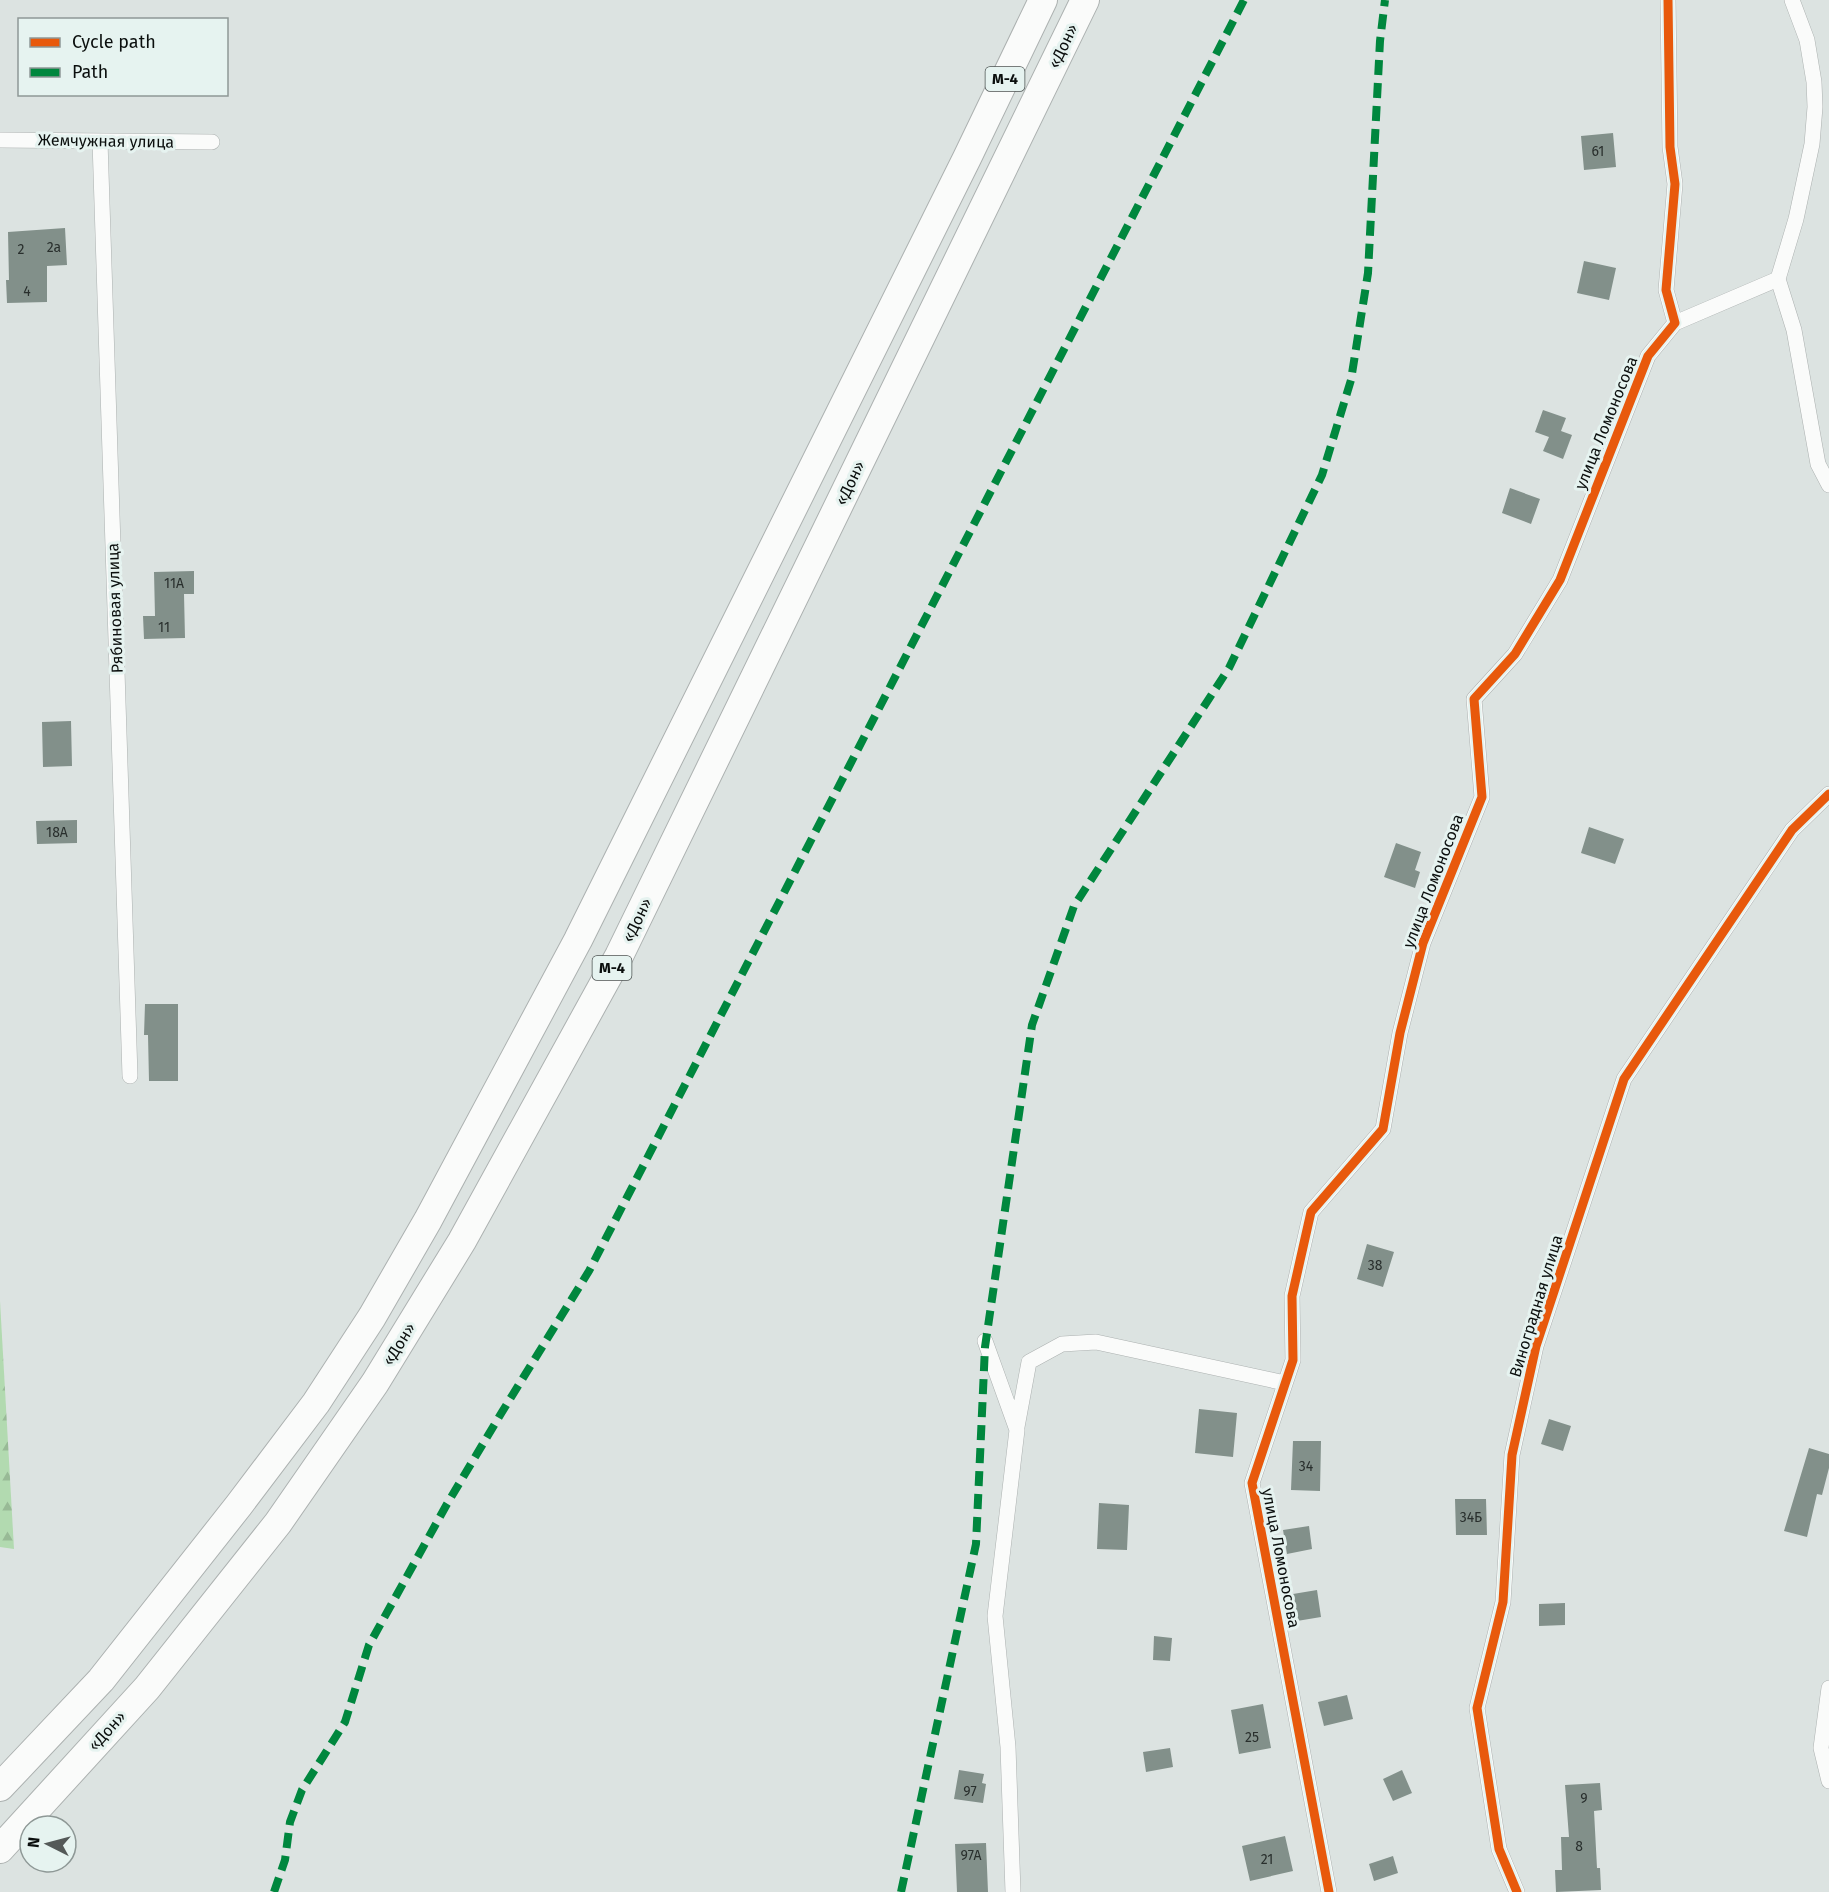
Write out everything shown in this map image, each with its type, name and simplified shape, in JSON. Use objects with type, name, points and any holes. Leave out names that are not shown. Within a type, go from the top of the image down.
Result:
[{"type":"highway","name":"М-4","points":[[0,1787],[101,1680],[316,1403],[372,1317],[428,1220],[578,940],[962,169],[1043,0]]},
{"type":"highway","name":"«Дон»","points":[[0,1849],[147,1688],[278,1523],[375,1383],[462,1241],[619,956],[1085,0]]},
{"type":"street","points":[[1668,0],[1670,147],[1675,184],[1666,290],[1675,323],[1778,279]]},
{"type":"street","points":[[1792,0],[1806,40],[1814,82],[1815,107],[1812,144],[1796,219],[1778,279],[1794,330],[1818,464],[1829,485]]},
{"type":"street","name":"Жемчужная улица","points":[[0,140],[212,142]]},
{"type":"street","name":"Рябиновая улица","points":[[100,141],[130,1076]]},
{"type":"street","name":"улица Ломоносова","points":[[1329,1892],[1252,1483],[1293,1360],[1292,1296],[1311,1212],[1383,1129],[1400,1033],[1423,943],[1482,796],[1474,699],[1515,654],[1560,580],[1648,356],[1675,323]]},
{"type":"street","name":"Виноградная улица","points":[[1517,1892],[1499,1849],[1477,1708],[1503,1602],[1512,1455],[1536,1346],[1624,1079],[1792,830],[1829,794]]},
{"type":"street","points":[[986,1341],[1017,1430]]},
{"type":"street","points":[[1013,1892],[1008,1747],[995,1616],[1017,1430],[1029,1362],[1062,1344],[1096,1342],[1285,1383]]},
{"type":"street","points":[[1829,1688],[1821,1748],[1829,1781]]},
{"type":"green space","points":[[0,1301],[14,1549],[0,1547]]},
{"type":"building","points":[[1613,133],[1616,167],[1584,170],[1581,136]]},
{"type":"building","points":[[65,228],[67,265],[47,266],[47,302],[7,303],[8,232]]},
{"type":"building","points":[[1584,261],[1616,268],[1609,300],[1577,293]]},
{"type":"building","points":[[1543,410],[1566,418],[1561,431],[1572,435],[1563,459],[1543,451],[1549,437],[1535,432]]},
{"type":"building","points":[[1510,488],[1540,499],[1531,524],[1502,513]]},
{"type":"building","points":[[194,571],[194,594],[184,594],[185,638],[144,639],[143,616],[155,616],[154,572]]},
{"type":"building","points":[[71,721],[72,766],[43,767],[42,722]]},
{"type":"building","points":[[77,820],[77,843],[37,844],[36,821]]},
{"type":"building","points":[[1589,827],[1624,839],[1615,864],[1581,853]]},
{"type":"building","points":[[1396,843],[1421,852],[1415,870],[1420,872],[1415,888],[1384,877]]},
{"type":"building","points":[[145,1004],[178,1004],[178,1081],[149,1081],[148,1035],[144,1035]]},
{"type":"building","points":[[1367,1244],[1394,1252],[1383,1287],[1357,1279]]},
{"type":"building","points":[[1199,1409],[1237,1413],[1233,1457],[1195,1453]]},
{"type":"building","points":[[1549,1419],[1571,1426],[1563,1451],[1541,1444]]},
{"type":"building","points":[[1293,1441],[1321,1441],[1320,1491],[1291,1490]]},
{"type":"building","points":[[1809,1448],[1829,1454],[1829,1468],[1822,1495],[1817,1494],[1807,1537],[1784,1531]]},
{"type":"building","points":[[1455,1499],[1486,1499],[1487,1535],[1456,1535]]},
{"type":"building","points":[[1099,1503],[1129,1505],[1127,1550],[1097,1549]]},
{"type":"building","points":[[1309,1526],[1312,1549],[1287,1554],[1283,1530]]},
{"type":"building","points":[[1317,1590],[1321,1617],[1297,1621],[1293,1594]]},
{"type":"building","points":[[1565,1603],[1565,1625],[1539,1626],[1539,1604]]},
{"type":"building","points":[[1154,1636],[1172,1638],[1170,1661],[1153,1660]]},
{"type":"building","points":[[1347,1695],[1353,1719],[1324,1726],[1318,1702]]},
{"type":"building","points":[[1263,1704],[1271,1748],[1239,1754],[1231,1710]]},
{"type":"building","points":[[1170,1748],[1173,1767],[1146,1772],[1143,1752]]},
{"type":"building","points":[[959,1770],[984,1774],[982,1783],[986,1784],[983,1803],[954,1799]]},
{"type":"building","points":[[1402,1770],[1412,1793],[1393,1801],[1383,1779]]},
{"type":"building","points":[[1600,1783],[1602,1810],[1594,1811],[1597,1868],[1600,1868],[1601,1890],[1556,1892],[1555,1870],[1562,1870],[1561,1837],[1569,1837],[1565,1785]]},
{"type":"building","points":[[1285,1836],[1293,1871],[1250,1881],[1242,1846]]},
{"type":"building","points":[[986,1843],[988,1892],[957,1892],[955,1844]]},
{"type":"building","points":[[1393,1856],[1398,1873],[1374,1881],[1369,1864]]},
{"type":"marked path","points":[[274,1892],[285,1860],[290,1822],[302,1790],[345,1722],[369,1645],[447,1504],[589,1271],[1244,0]]},
{"type":"marked path","points":[[901,1892],[976,1544],[985,1347],[1032,1025],[1074,906],[1229,668],[1322,475],[1351,380],[1368,273],[1380,41],[1385,0]]},
{"type":"cycle path","points":[[1329,1892],[1252,1483],[1293,1360],[1292,1296],[1311,1212],[1383,1129],[1400,1033],[1423,943],[1482,797],[1474,699],[1515,654],[1560,580],[1648,356],[1675,323],[1666,290],[1675,184],[1670,147],[1668,0]]},
{"type":"cycle path","points":[[1517,1892],[1499,1849],[1477,1708],[1503,1602],[1512,1455],[1536,1346],[1624,1079],[1792,830],[1829,794]]}]
